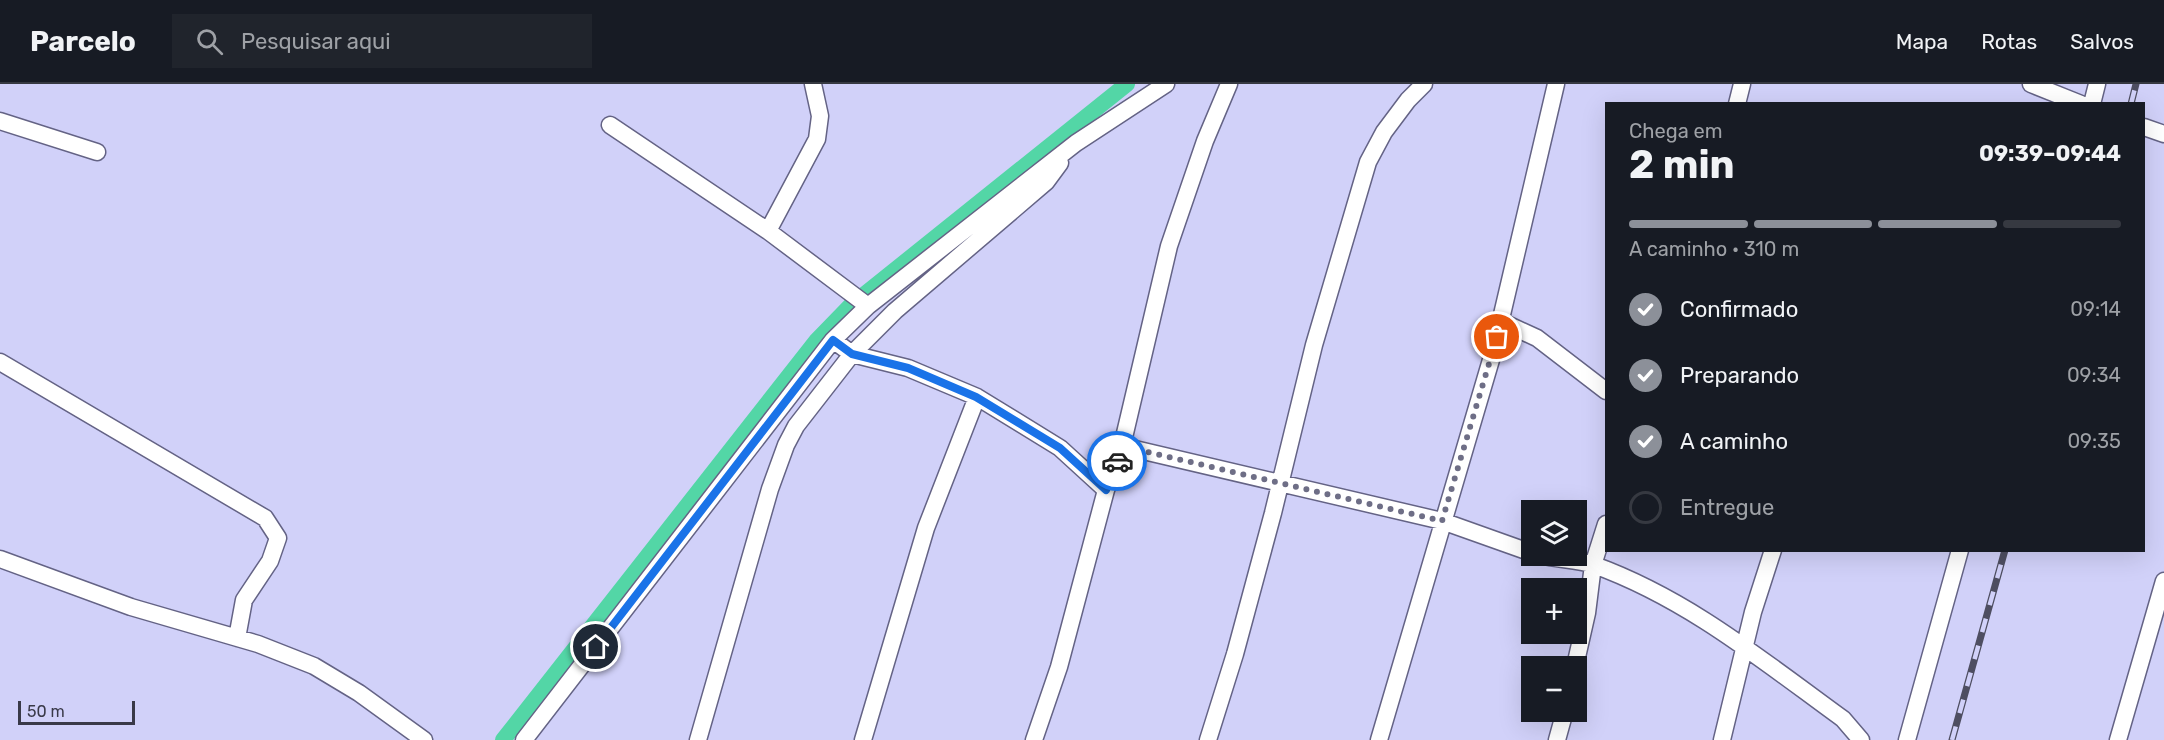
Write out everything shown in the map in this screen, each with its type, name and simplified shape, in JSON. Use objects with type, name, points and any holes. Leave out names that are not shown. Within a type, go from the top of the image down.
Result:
[{"type":"street","points":[[768,231],[817,138],[820,116],[813,84]]},
{"type":"street","points":[[524,740],[833,340],[868,306],[1076,143],[1166,84]]},
{"type":"street","points":[[1034,740],[1059,667],[1106,490],[1122,446],[1169,246],[1205,141],[1229,84]]},
{"type":"street","points":[[1208,740],[1235,654],[1281,482],[1306,375],[1368,162],[1390,124],[1408,100],[1424,84]]},
{"type":"street","points":[[1379,740],[1493,353],[1556,84]]},
{"type":"street","points":[[1738,102],[1742,84]]},
{"type":"street","points":[[2031,84],[2076,102]]},
{"type":"street","points":[[2092,102],[2097,84]]},
{"type":"street","points":[[0,121],[97,152]]},
{"type":"street","points":[[610,125],[768,231],[868,306]]},
{"type":"street","points":[[2145,127],[2164,134]]},
{"type":"street","points":[[698,740],[770,489],[786,445],[810,406],[852,354],[944,267],[1046,182],[1076,143]]},
{"type":"street","points":[[1500,321],[1537,338],[1605,390]]},
{"type":"street","points":[[833,340],[852,354],[908,368],[976,397],[1060,448],[1106,490]]},
{"type":"street","points":[[0,362],[265,518],[278,537],[270,561],[244,600],[237,638]]},
{"type":"street","points":[[863,740],[926,528],[976,397]]},
{"type":"street","points":[[1122,446],[1442,521],[1521,549]]},
{"type":"street","points":[[1577,656],[1587,613],[1593,565],[1605,527]]},
{"type":"street","points":[[1722,740],[1744,646],[1772,552]]},
{"type":"street","points":[[1907,740],[1959,552]]},
{"type":"street","points":[[0,559],[132,607],[237,638],[314,666],[360,693],[424,740]]},
{"type":"street","points":[[1587,564],[1662,594],[1744,646],[1843,719],[1861,740]]},
{"type":"street","points":[[2118,740],[2160,609],[2164,582]]},
{"type":"street","points":[[1557,740],[1562,722]]},
{"type":"waterway","points":[[503,740],[817,340],[850,306],[1127,84]]},
{"type":"railway","points":[[2132,102],[2136,84]]},
{"type":"railway","points":[[1952,740],[2004,552]]},
{"type":"way so far","points":[[1117,461],[1122,446],[1340,495],[1442,521],[1497,337]]},
{"type":"route","points":[[596,647],[833,340],[852,354],[908,368],[976,397],[1025,424],[1060,448],[1106,490],[1117,461]]}]
